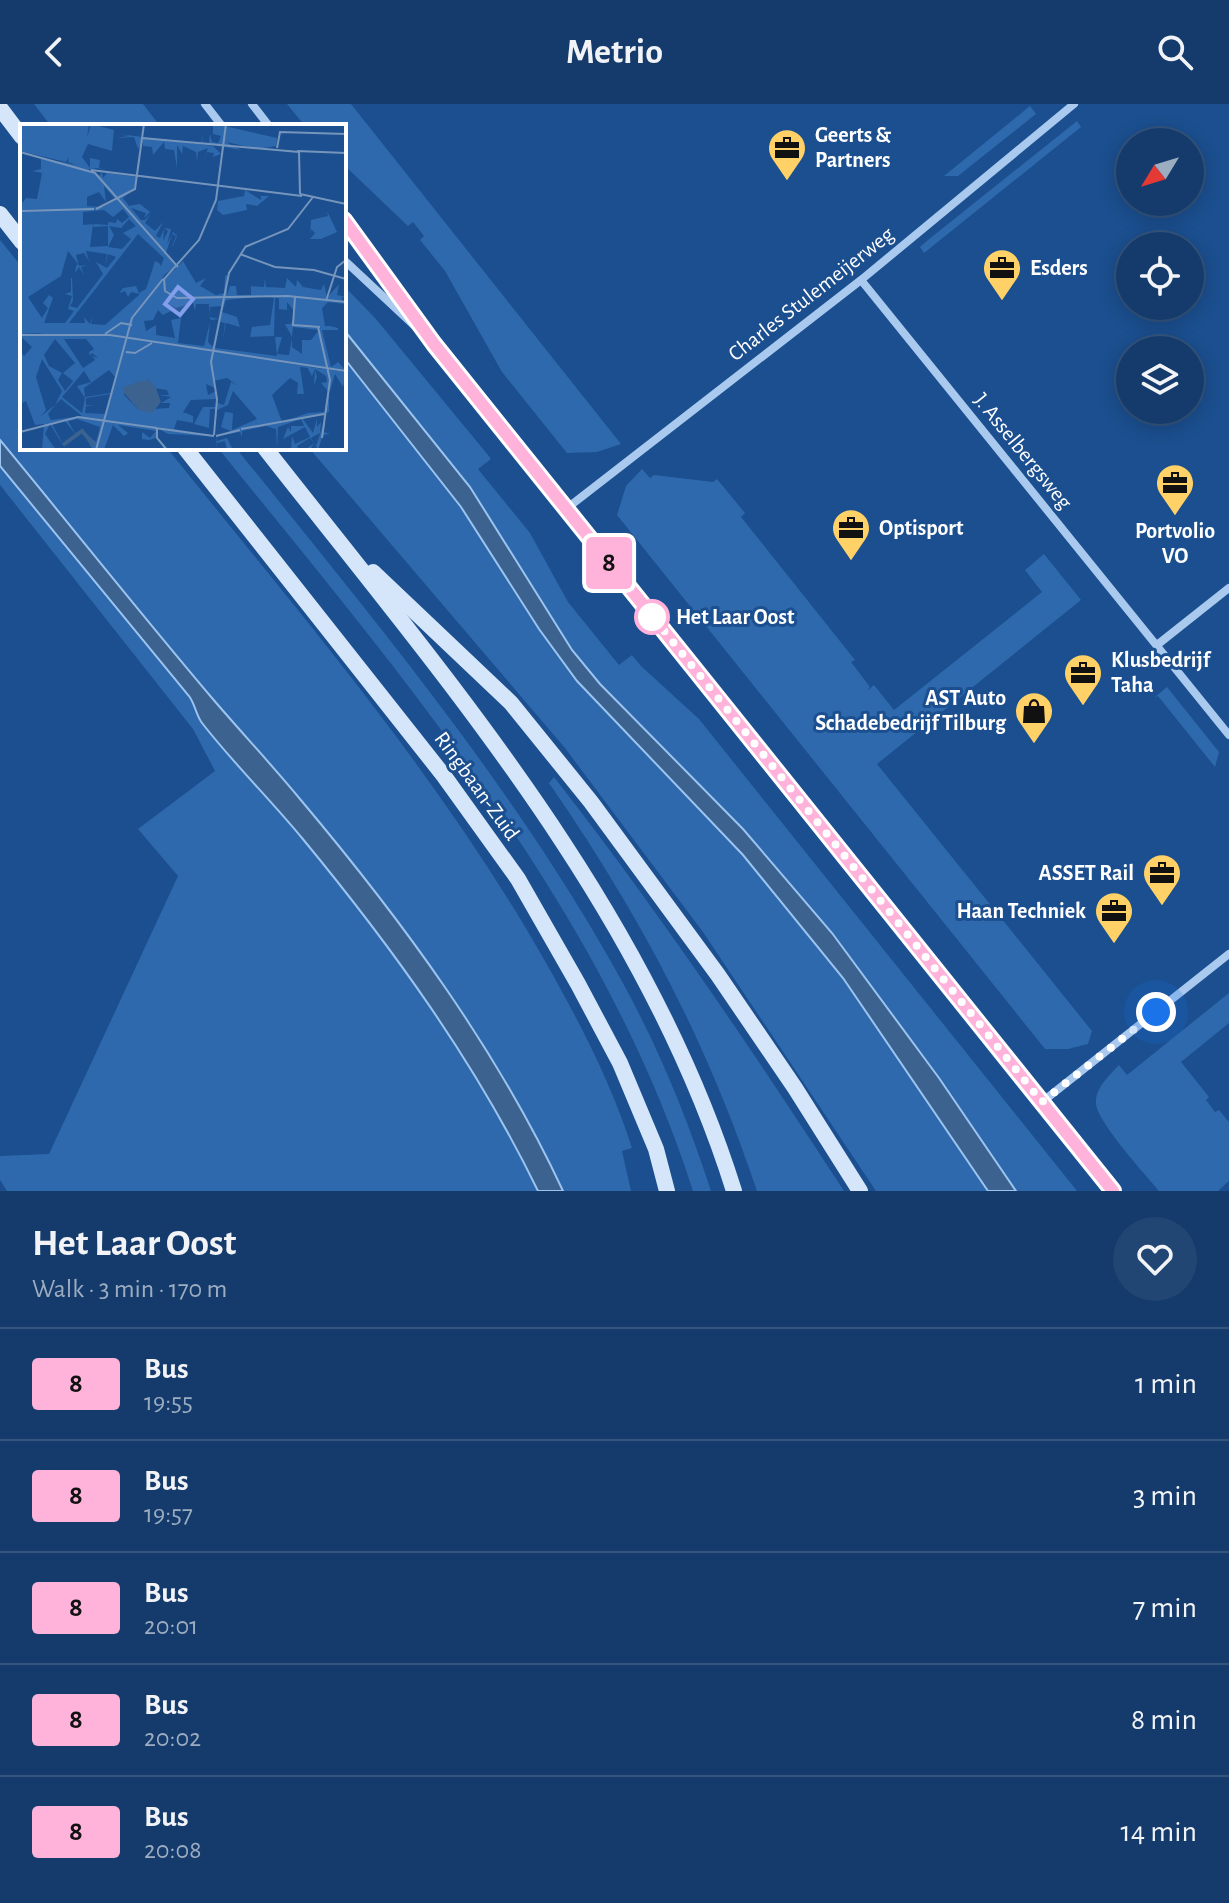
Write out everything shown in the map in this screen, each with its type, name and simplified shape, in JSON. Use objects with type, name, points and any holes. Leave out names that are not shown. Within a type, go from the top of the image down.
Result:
[{"type":"main road","points":[[0,108],[20,134]]},
{"type":"main road","points":[[0,214],[20,239]]},
{"type":"main road","name":"Ringbaan-Zuid","points":[[187,450],[444,776],[518,879],[620,1063],[656,1149],[667,1191]]},
{"type":"main road","name":"Ringbaan-Zuid","points":[[267,450],[477,718],[563,839],[618,929],[664,1017],[715,1132],[734,1191]]},
{"type":"main road","points":[[332,534],[511,703],[591,802],[744,1013],[860,1191]]},
{"type":"street","points":[[205,104],[220,124]]},
{"type":"street","points":[[252,104],[267,124]]},
{"type":"street","name":"Charles Stulemeijerweg","points":[[566,509],[861,280],[1074,104]]},
{"type":"street","points":[[346,223],[434,344],[1113,1191]]},
{"type":"street","points":[[346,262],[434,344]]},
{"type":"street","name":"J. Asselbergsweg","points":[[861,280],[1229,735]]},
{"type":"street","points":[[1157,645],[1229,588]]},
{"type":"street","points":[[1042,1102],[1229,954]]},
{"type":"shaded area","points":[[34,104],[143,104],[158,124],[49,124]]},
{"type":"shaded area","points":[[287,104],[351,104],[621,444],[597,452],[567,453],[502,372],[445,271],[420,240],[424,236],[413,222],[408,226],[346,167],[346,124],[303,124]]},
{"type":"shaded area","points":[[1030,106],[1036,114],[958,176],[944,176]]},
{"type":"shaded area","points":[[1077,121],[1081,127],[924,253],[920,247],[928,240]]},
{"type":"shaded area","points":[[0,240],[20,265],[20,450],[169,450],[366,697],[460,826],[504,893],[570,1006],[614,1099],[632,1148],[622,1151],[631,1191],[563,1191],[533,1130],[497,1068],[399,924],[299,798],[213,699],[0,440]]},
{"type":"shaded area","points":[[346,288],[376,319],[491,459],[478,469],[530,533],[568,602],[619,665],[632,655],[699,719],[1077,1191],[1016,1191],[939,1078],[832,933],[743,829],[600,684],[572,650],[470,487],[346,332]]},
{"type":"shaded area","points":[[346,332],[470,487],[572,650],[600,684],[743,829],[832,933],[939,1078],[1016,1191],[988,1191],[843,978],[743,855],[577,681],[539,629],[461,507],[346,361]]},
{"type":"shaded area","points":[[346,361],[461,507],[539,629],[577,681],[743,855],[843,978],[988,1191],[876,1191],[703,932],[565,748],[311,450],[346,450]]},
{"type":"shaded area","points":[[0,440],[185,666],[338,844],[410,938],[508,1087],[563,1191],[538,1191],[488,1097],[400,964],[302,838],[214,738],[200,720],[189,696],[0,466]]},
{"type":"shaded area","points":[[220,450],[238,450],[392,643],[491,775],[538,844],[583,913],[650,1035],[693,1138],[711,1191],[693,1191],[654,1087],[607,988],[552,892],[491,799],[357,620]]},
{"type":"shaded area","points":[[0,466],[189,696],[200,720],[215,740],[300,836],[376,932],[435,1015],[490,1101],[538,1191],[7,1191],[0,1180],[0,1156],[49,1154],[178,876],[138,829],[215,771],[193,729],[0,485]]},
{"type":"shaded area","points":[[642,469],[650,478],[654,475],[713,482],[717,479],[745,513],[741,517],[855,660],[851,662],[870,687],[867,691],[874,685],[894,710],[1042,592],[1025,570],[1044,554],[1081,600],[877,764],[1092,1031],[1088,1044],[1068,1049],[1045,1049],[617,515],[626,486]]},
{"type":"shaded area","points":[[1167,687],[1219,752],[1215,767],[1158,696],[1155,697]]},
{"type":"shaded area","points":[[554,777],[704,981],[844,1191],[757,1191],[693,1030],[613,881],[549,783]]},
{"type":"shaded area","points":[[1229,993],[1229,1023],[1181,1062],[1209,1097],[1206,1100],[1215,1112],[1219,1110],[1229,1122],[1229,1181],[1218,1191],[1159,1191],[1104,1122],[1096,1097],[1119,1065],[1127,1075]]},
{"type":"bus line","name":"8","points":[[346,222],[434,344],[1113,1191]]},
{"type":"place","name":"Geerts & Partners","points":[[787,182]]},
{"type":"place","name":"Esders","points":[[1002,302]]},
{"type":"place","name":"Portvolio VO","points":[[1175,517]]},
{"type":"place","name":"Optisport","points":[[851,562]]},
{"type":"place","name":"Het Laar Oost","points":[[652,617]]},
{"type":"place","name":"Klusbedrijf Taha","points":[[1083,707]]},
{"type":"place","name":"AST Auto Schadebedrijf Tilburg","points":[[1034,745]]},
{"type":"place","name":"ASSET Rail","points":[[1162,907]]},
{"type":"place","name":"Haan Techniek","points":[[1114,945]]},
{"type":"route","points":[[652,617],[645,607],[1042,1102],[1156,1012]]}]
